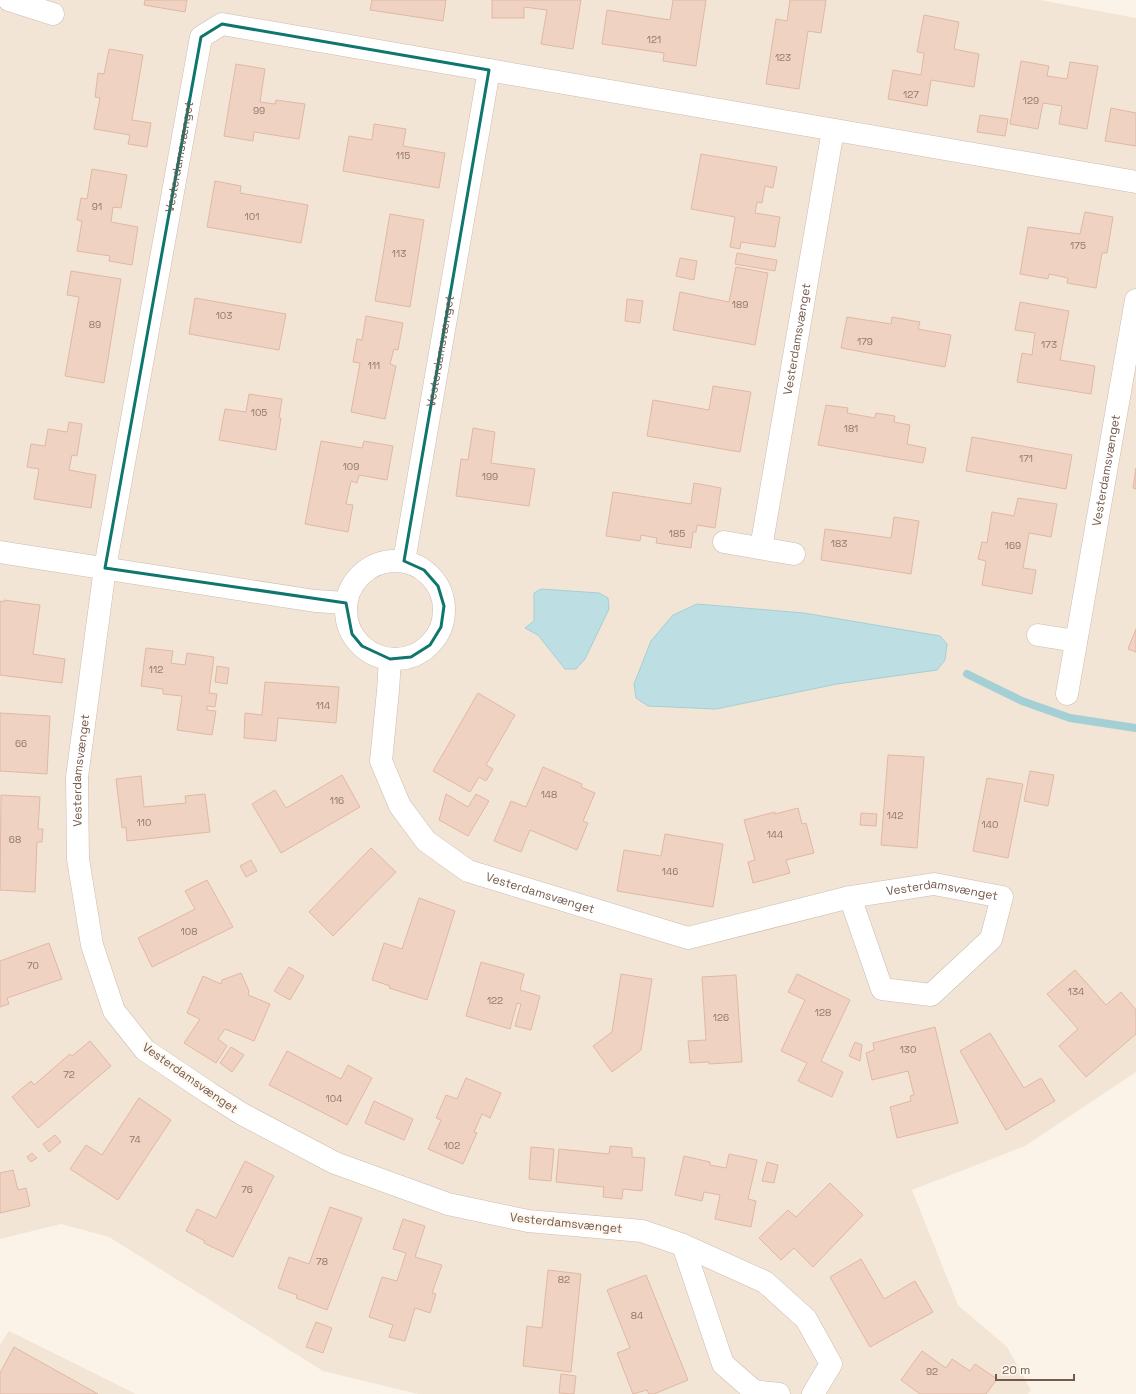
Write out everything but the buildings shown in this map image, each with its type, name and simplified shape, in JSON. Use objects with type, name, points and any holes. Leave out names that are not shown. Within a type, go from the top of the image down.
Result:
[{"type":"street","points":[[8,0],[53,14]]},
{"type":"street","name":"Vesterdamsvænget","points":[[813,1394],[831,1364],[806,1319],[765,1282],[683,1245],[642,1231],[528,1221],[448,1204],[335,1163],[242,1114],[145,1050],[114,1011],[92,945],[78,859],[77,777],[105,568],[201,37],[222,24],[1136,182]]},
{"type":"street","name":"Vesterdamsvænget","points":[[404,561],[489,70]]},
{"type":"street","name":"Vesterdamsvænget","points":[[761,548],[833,130]]},
{"type":"street","name":"Vesterdamsvænget","points":[[1067,694],[1136,300]]},
{"type":"street","points":[[724,542],[794,554]]},
{"type":"street","points":[[0,552],[315,601],[346,603]]},
{"type":"street","points":[[404,561],[424,570],[438,586],[444,606],[442,627],[430,645],[412,657],[390,659],[375,655],[362,646],[352,634],[347,619],[346,603],[353,584],[366,570],[384,562],[404,561]]},
{"type":"street","points":[[1038,635],[1076,641]]},
{"type":"street","name":"Vesterdamsvænget","points":[[390,659],[381,761],[400,806],[426,841],[468,871],[688,938],[850,897],[934,884],[1002,897],[991,939],[931,995],[882,989],[850,897]]},
{"type":"street","points":[[683,1245],[723,1364],[754,1391],[779,1394]]},
{"type":"highlighted area","points":[[222,24],[489,70],[404,561],[424,570],[438,586],[444,606],[441,627],[430,645],[411,657],[390,659],[362,646],[352,634],[346,603],[105,568],[201,37]]},
{"type":"shaded area","points":[[0,0],[1040,0],[1136,18],[1136,1072],[1025,1146],[912,1190],[958,1305],[1007,1347],[1031,1390],[1028,1394],[418,1394],[323,1371],[109,1237],[61,1224],[0,1239]]},
{"type":"shaded area","points":[[9,1331],[136,1394],[0,1394],[0,1345]]},
{"type":"water","points":[[541,589],[599,593],[608,598],[609,609],[585,659],[576,669],[565,669],[538,635],[525,628],[534,621],[534,593]]},
{"type":"water","points":[[697,604],[804,613],[940,636],[947,644],[945,660],[937,670],[837,684],[716,709],[648,706],[636,698],[634,684],[651,641],[673,615]]},
{"type":"waterway","points":[[967,674],[1022,701],[1070,718],[1136,728]]}]
